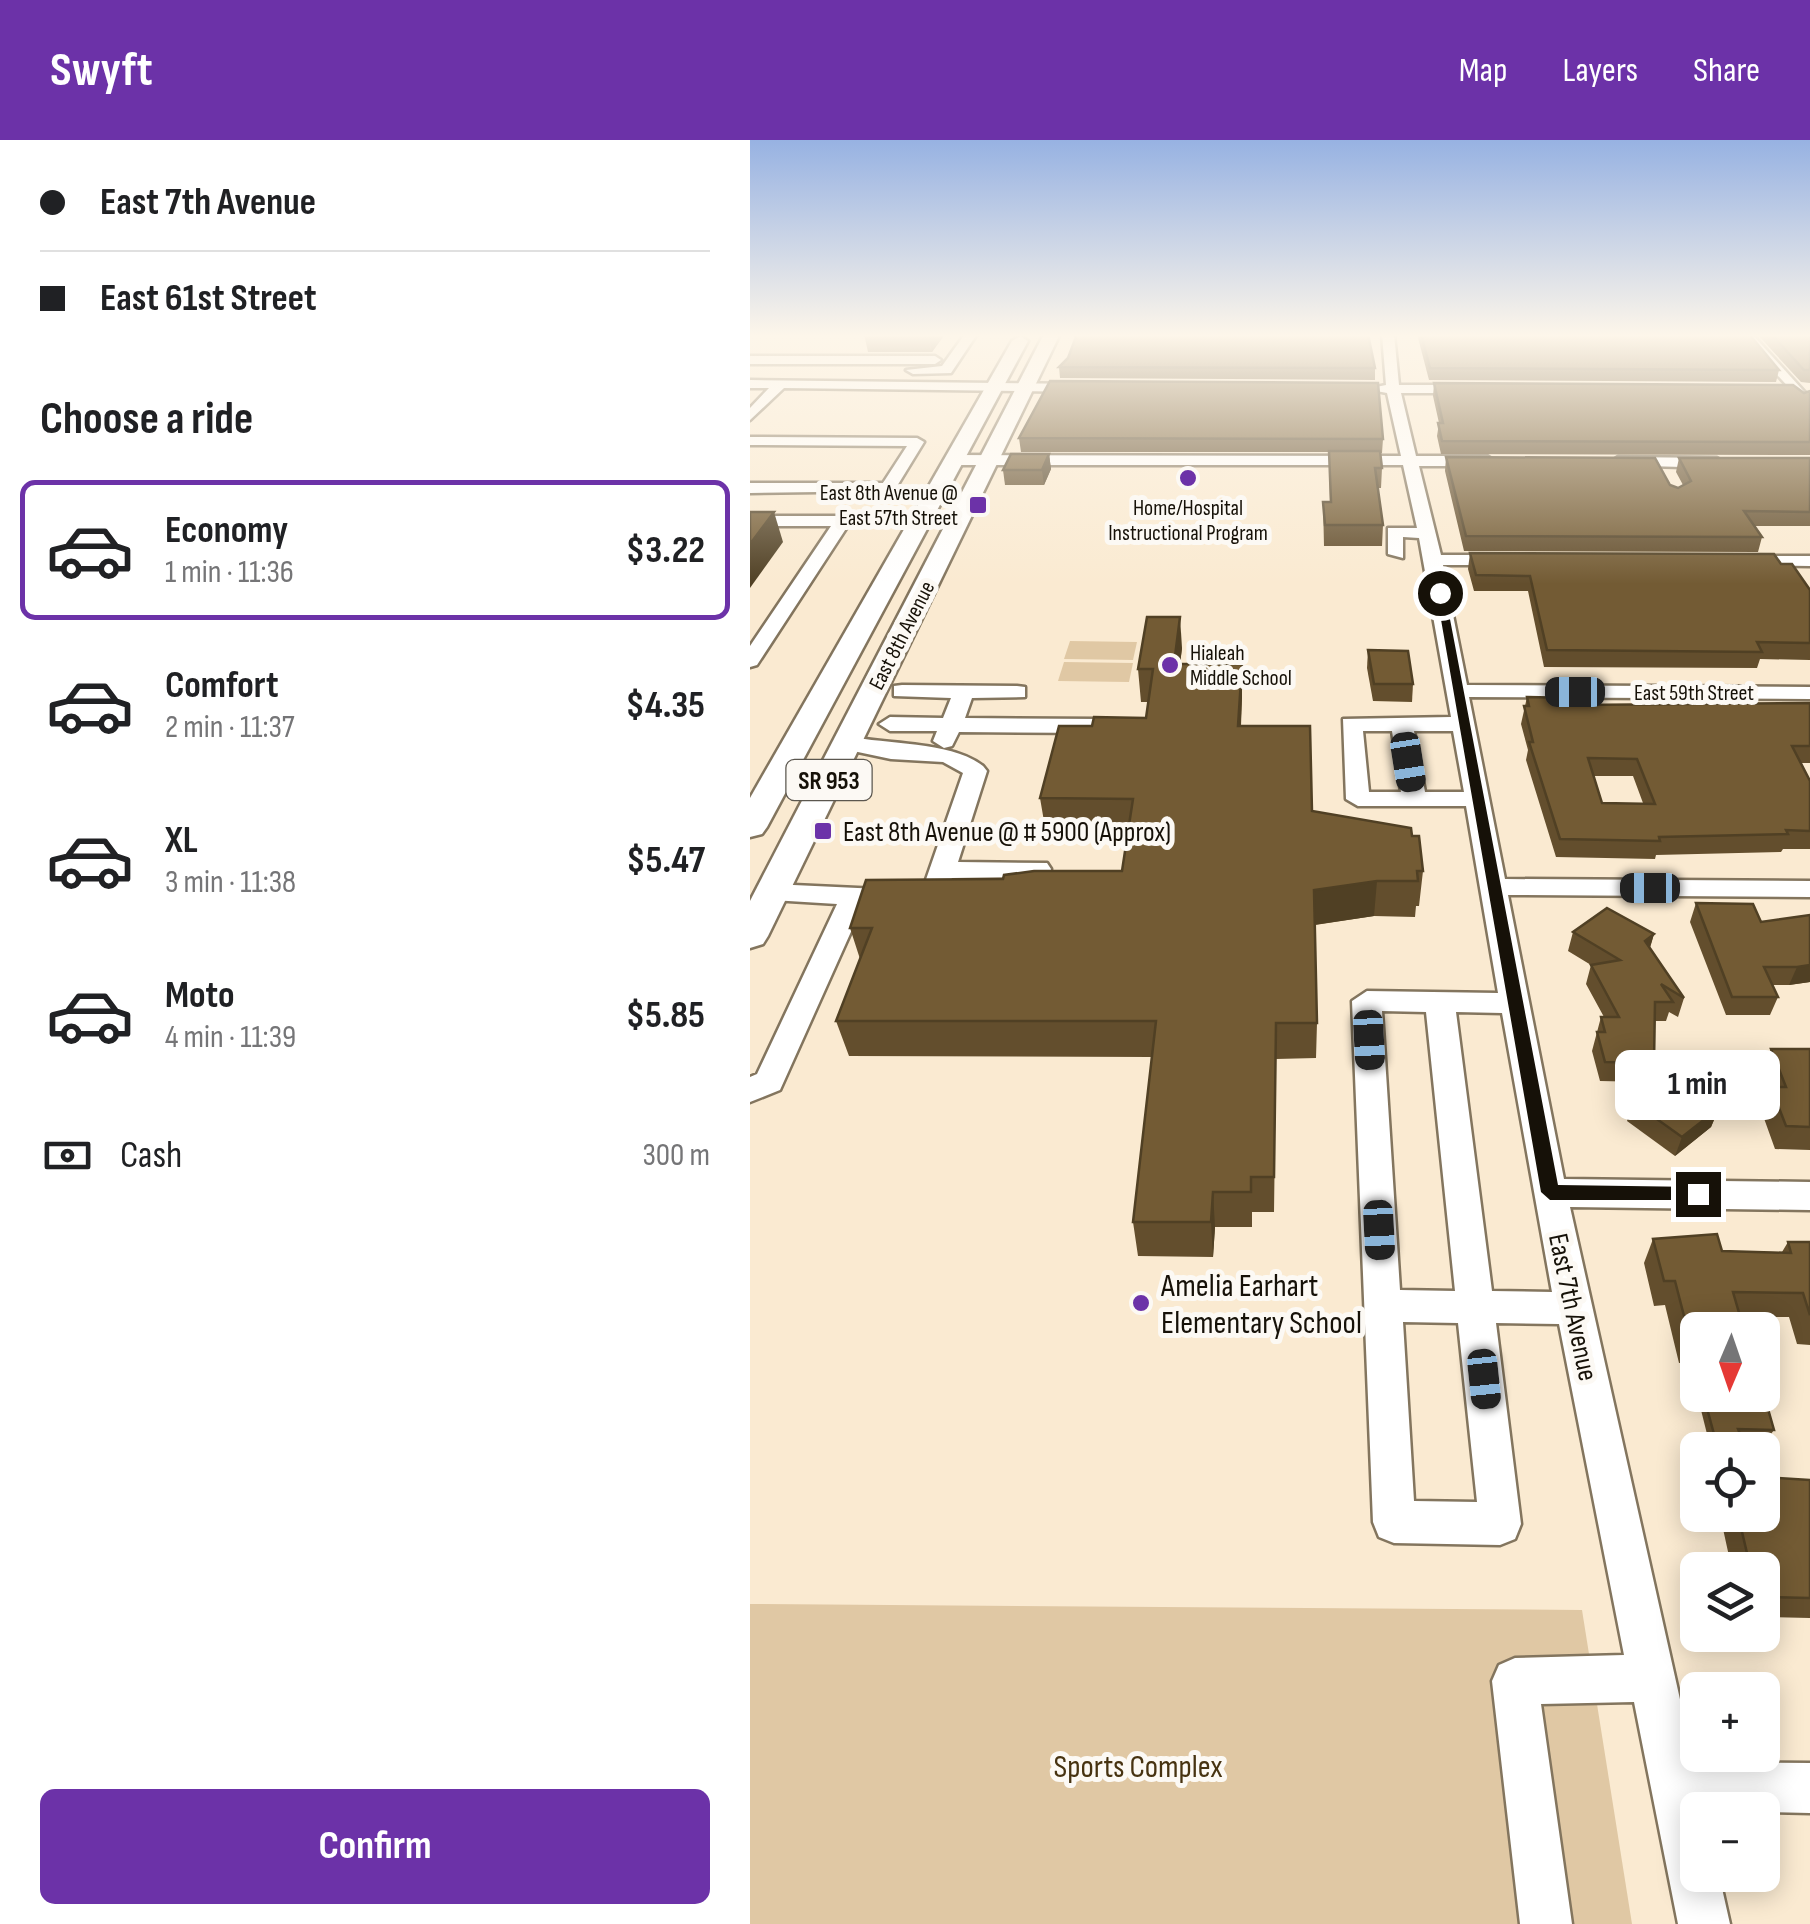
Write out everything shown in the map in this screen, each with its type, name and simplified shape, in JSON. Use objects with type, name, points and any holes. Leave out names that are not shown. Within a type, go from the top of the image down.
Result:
[{"type":"main road","name":"East 8th Avenue","points":[[750,827],[977,417]]},
{"type":"main road","name":"East 8th Avenue","points":[[750,936],[761,892],[847,743],[1010,417]]},
{"type":"main road","points":[[861,623],[907,623]]},
{"type":"street","name":"East 7th Avenue","points":[[1400,417],[1430,546],[1490,887],[1550,1192],[1704,1924]]},
{"type":"street","points":[[1066,460],[1073,439]]},
{"type":"street","points":[[750,441],[917,442],[888,488],[750,488]]},
{"type":"street","points":[[952,460],[992,454],[1034,460],[1506,461]]},
{"type":"street","points":[[1197,481],[1199,460]]},
{"type":"street","points":[[1305,460],[1306,480]]},
{"type":"street","points":[[1602,462],[1662,469],[1734,463]]},
{"type":"street","points":[[750,520],[844,521],[750,661]]},
{"type":"street","points":[[1397,554],[1394,532],[1430,546],[1532,560]]},
{"type":"street","points":[[1711,560],[1810,561]]},
{"type":"street","points":[[902,692],[1018,692]]},
{"type":"street","points":[[940,753],[964,692]]},
{"type":"street","name":"East 59th Street","points":[[1458,692],[1810,693]]},
{"type":"street","points":[[890,724],[1112,726]]},
{"type":"street","points":[[1463,724],[1352,724],[1358,800],[1476,799]]},
{"type":"street","points":[[1402,724],[1414,799]]},
{"type":"street","points":[[761,892],[942,900],[942,870],[975,771],[962,758],[940,753],[894,753],[847,743]]},
{"type":"street","points":[[942,870],[1038,869],[1032,899],[992,899]]},
{"type":"street","points":[[1490,887],[1810,888]]},
{"type":"street","points":[[750,1090],[770,1082],[854,896]]},
{"type":"street","points":[[1440,1002],[1500,1524],[1394,1522],[1367,1002],[1440,1002],[1513,1003]]},
{"type":"street","points":[[1550,1192],[1810,1196]]},
{"type":"street","points":[[1383,1306],[1574,1308]]},
{"type":"street","points":[[1546,1924],[1515,1680],[1654,1678]]},
{"type":"street","points":[[1678,1786],[1810,1788]]},
{"type":"green space","points":[[1070,641],[1137,642],[1133,660],[1064,659]]},
{"type":"green space","points":[[1064,662],[1133,663],[1129,682],[1058,681]]},
{"type":"green space","name":"Sports Complex","points":[[750,1604],[1582,1610],[1632,1924],[750,1924]]},
{"type":"building","points":[[1030,417],[1381,417],[1383,439],[1019,438]]},
{"type":"building","points":[[1442,417],[1810,417],[1810,442],[1442,441],[1438,423],[1443,423]]},
{"type":"building","points":[[1329,451],[1380,451],[1382,468],[1375,468],[1383,525],[1325,525],[1323,502],[1331,502]]},
{"type":"building","points":[[1011,454],[1049,454],[1042,470],[1003,470]]},
{"type":"building","points":[[1446,457],[1655,458],[1670,485],[1678,488],[1691,481],[1679,458],[1810,458],[1810,512],[1744,511],[1762,537],[1466,536]]},
{"type":"building","points":[[750,512],[774,512],[750,544]]},
{"type":"building","points":[[1470,553],[1774,554],[1781,564],[1792,564],[1810,590],[1810,643],[1757,642],[1762,652],[1547,650],[1530,576],[1476,575]]},
{"type":"building","points":[[1147,617],[1180,617],[1174,664],[1242,664],[1238,726],[1310,726],[1312,811],[1411,828],[1412,836],[1419,836],[1423,871],[1417,871],[1418,881],[1377,881],[1314,890],[1317,1023],[1276,1023],[1274,1177],[1251,1177],[1251,1192],[1213,1192],[1211,1222],[1133,1222],[1156,1021],[836,1021],[872,928],[850,928],[866,880],[1003,879],[1004,875],[1034,871],[1122,871],[1133,799],[1040,798],[1059,726],[1092,726],[1094,717],[1146,718],[1153,669],[1138,669]]},
{"type":"building","points":[[1368,650],[1408,651],[1413,684],[1374,684]]},
{"type":"building","points":[[1527,697],[1574,698],[1576,705],[1810,703],[1810,746],[1792,746],[1810,781],[1810,831],[1659,837],[1660,841],[1560,839],[1529,742],[1533,742],[1524,706],[1529,706]],"holes":[[[1588,758],[1637,759],[1655,804],[1602,803]]]},
{"type":"building","points":[[1696,903],[1753,904],[1761,922],[1810,915],[1810,965],[1764,967],[1778,997],[1732,997]]},
{"type":"building","points":[[1607,908],[1654,934],[1645,941],[1684,998],[1661,984],[1673,1002],[1655,1002],[1654,1063],[1605,1062],[1597,1032],[1605,1032],[1601,1017],[1619,1017],[1591,965],[1620,960],[1573,932]]},
{"type":"building","points":[[1771,1049],[1810,1049],[1810,1127],[1786,1126],[1771,1087],[1786,1087]]},
{"type":"building","points":[[1688,1060],[1698,1094],[1719,1108],[1682,1137],[1633,1102]]},
{"type":"building","points":[[1717,1234],[1722,1251],[1791,1253],[1788,1242],[1810,1242],[1810,1315],[1803,1293],[1733,1292],[1739,1312],[1683,1312],[1675,1281],[1664,1281],[1653,1239]]},
{"type":"building","points":[[1708,1412],[1769,1412],[1774,1430],[1738,1429],[1739,1432],[1713,1432]]},
{"type":"building","points":[[1780,1478],[1810,1480],[1810,1598],[1780,1597],[1780,1552],[1747,1552],[1742,1532],[1780,1532]]},
{"type":"place","name":"Home/Hospital Instructional Program","points":[[1188,478]]},
{"type":"place","name":"East 8th Avenue @ East 57th Street","points":[[978,505]]},
{"type":"place","name":"Hialeah Middle School","points":[[1170,665]]},
{"type":"place","name":"East 8th Avenue @ # 5900 (Approx)","points":[[823,831]]},
{"type":"place","name":"Amelia Earhart Elementary School","points":[[1141,1303]]},
{"type":"route","points":[[1440,593],[1490,887],[1550,1192],[1698,1194]]}]
